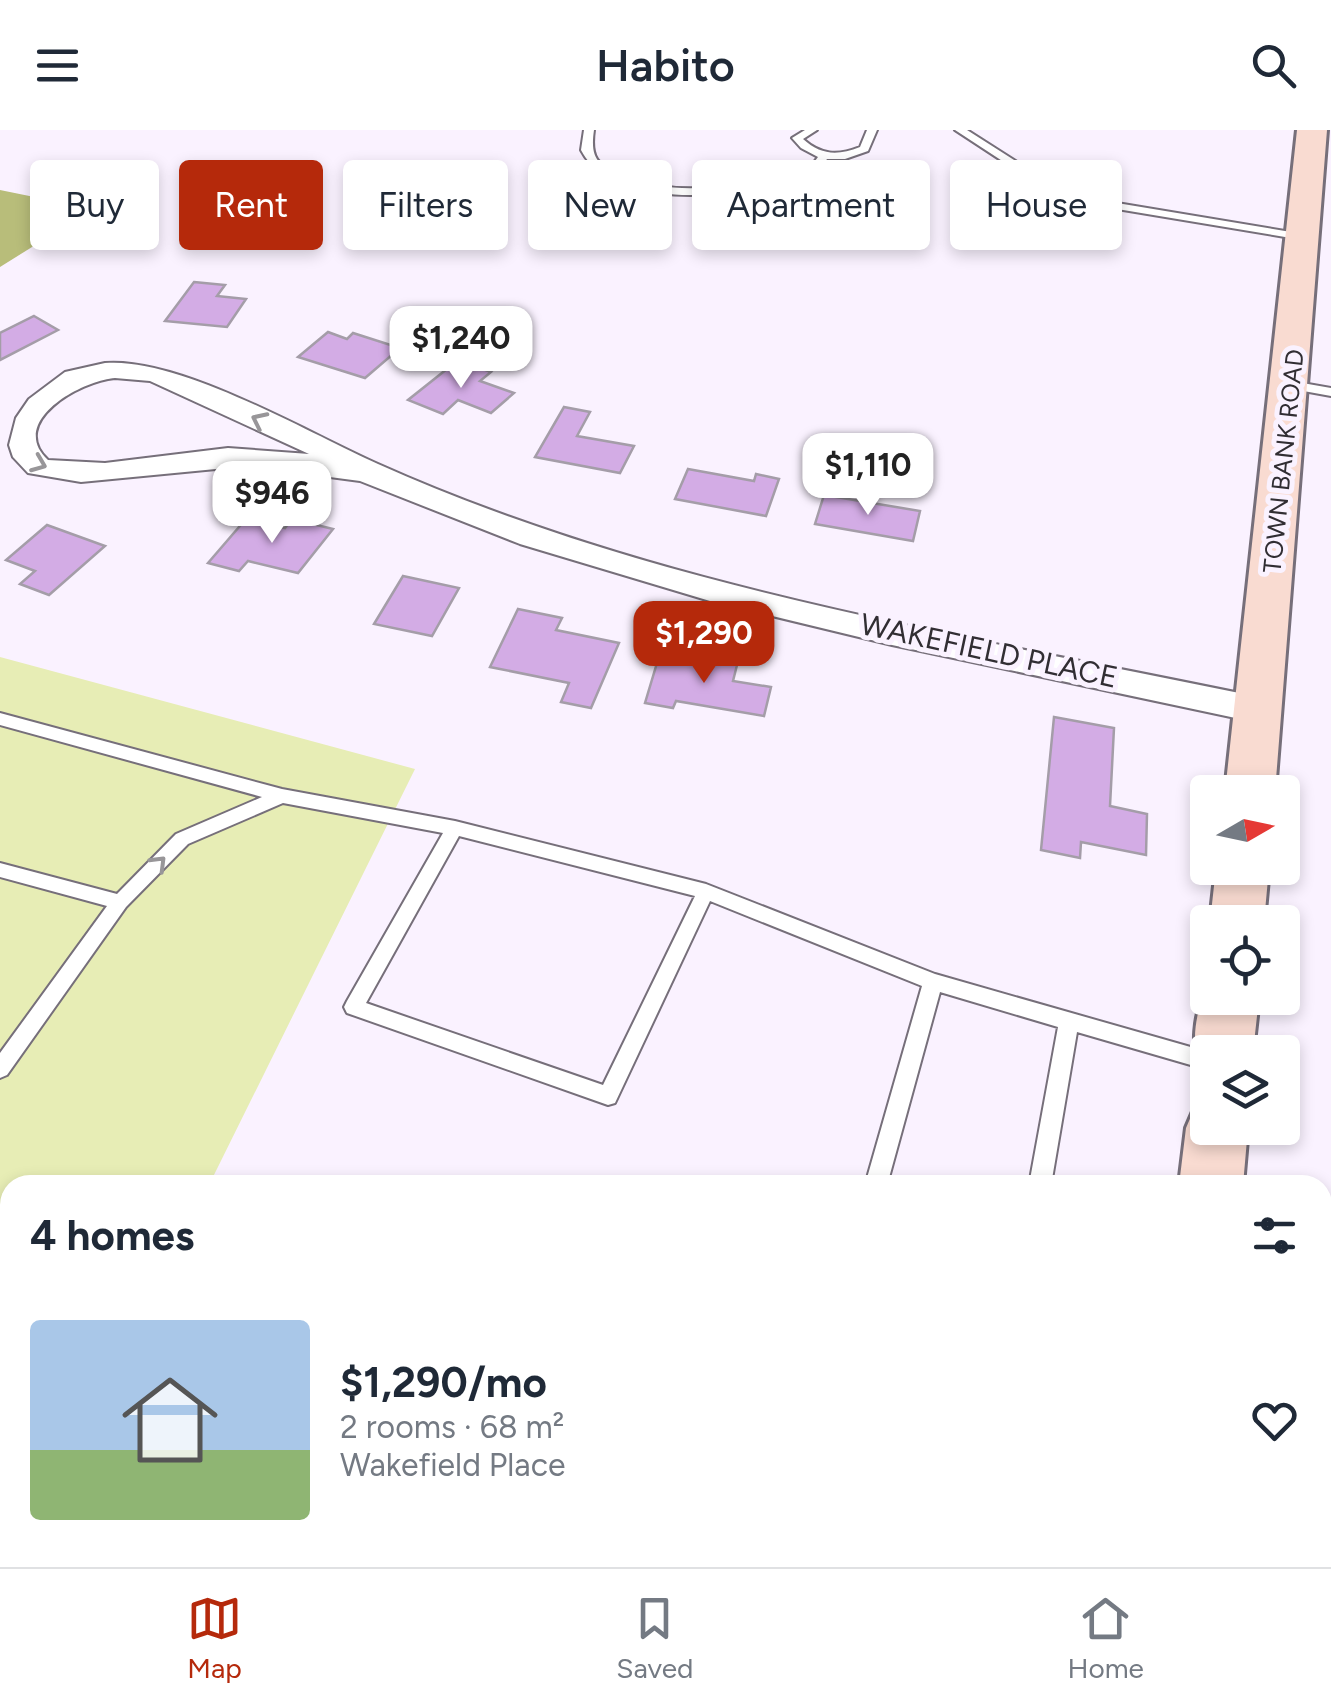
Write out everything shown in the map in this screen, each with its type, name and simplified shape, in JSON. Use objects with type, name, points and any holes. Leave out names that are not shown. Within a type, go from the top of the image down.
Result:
[{"type":"street","name":"TOWN BANK ROAD","points":[[1252,775],[1312,130]]},
{"type":"street","name":"WAKEFIELD PLACE","points":[[378,476],[284,458],[227,457],[98,472],[52,470],[22,458],[14,444],[14,433],[31,405],[64,383],[111,370],[140,370],[214,398],[378,476],[527,535],[649,574],[742,598],[1258,710]]},
{"type":"street","points":[[1212,1175],[1215,1145]]},
{"type":"lane","points":[[589,130],[586,150],[603,170],[640,186],[679,194],[708,194],[774,179],[816,167],[824,156]]},
{"type":"lane","points":[[812,130],[797,138],[806,148],[824,156],[847,157],[864,149],[872,130]]},
{"type":"lane","points":[[960,130],[1049,187],[1084,201],[1304,238]]},
{"type":"lane","points":[[1291,385],[1331,392]]},
{"type":"lane","points":[[0,735],[8,721],[282,796],[454,828],[706,891],[933,982],[1190,1055]]},
{"type":"lane","points":[[0,1069],[120,902],[182,839],[282,796]]},
{"type":"lane","points":[[454,828],[354,1007],[608,1096],[706,891]]},
{"type":"lane","points":[[0,870],[120,902]]},
{"type":"lane","points":[[879,1175],[933,982]]},
{"type":"lane","points":[[1042,1175],[1069,1021]]},
{"type":"green space","points":[[0,190],[30,196],[30,248],[0,267]]},
{"type":"green space","points":[[0,657],[415,769],[214,1175],[0,1175]]},
{"type":"building","points":[[194,282],[225,285],[217,296],[246,299],[227,327],[165,321]]},
{"type":"building","points":[[34,316],[58,330],[0,360],[0,333]]},
{"type":"building","points":[[328,332],[347,339],[353,333],[400,348],[365,378],[298,357]]},
{"type":"building","points":[[469,364],[491,372],[480,381],[514,393],[491,413],[458,400],[443,414],[408,400],[447,369],[459,373]]},
{"type":"building","points":[[564,407],[590,412],[577,436],[634,446],[620,473],[535,457]]},
{"type":"building","points":[[688,469],[754,481],[756,474],[779,479],[766,516],[675,499]]},
{"type":"building","points":[[824,495],[920,511],[913,541],[815,524]]},
{"type":"building","points":[[246,519],[285,528],[292,519],[333,529],[298,573],[248,561],[239,571],[208,563]]},
{"type":"building","points":[[47,525],[105,546],[49,595],[20,584],[35,571],[6,560]]},
{"type":"building","points":[[403,576],[459,588],[432,636],[374,624]]},
{"type":"building","points":[[518,609],[562,618],[556,630],[619,643],[591,708],[561,702],[569,683],[490,667]]},
{"type":"building","points":[[660,653],[737,665],[733,681],[771,687],[764,716],[676,701],[673,708],[645,703]]},
{"type":"building","points":[[1054,717],[1114,728],[1110,806],[1147,814],[1146,855],[1081,842],[1080,858],[1041,850]]}]
